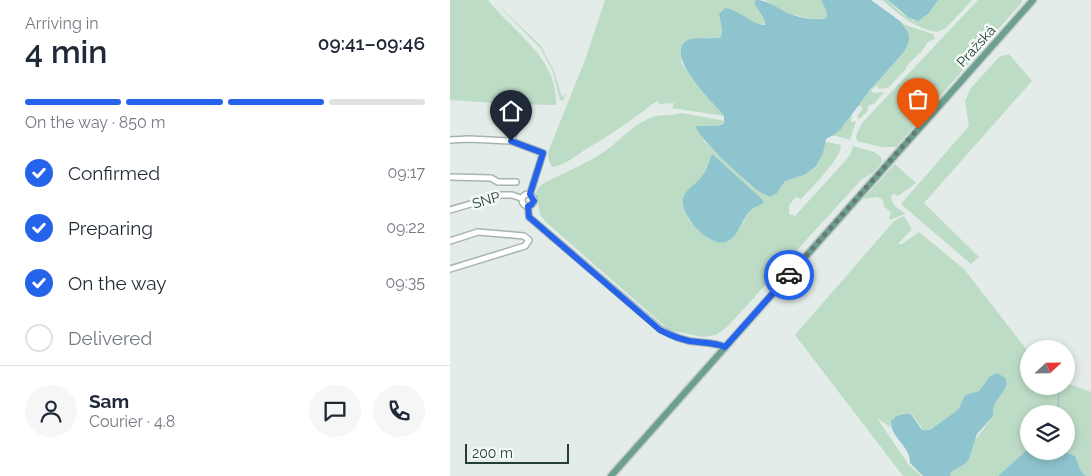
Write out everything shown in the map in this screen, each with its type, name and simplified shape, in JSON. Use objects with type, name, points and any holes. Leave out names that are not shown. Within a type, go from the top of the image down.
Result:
[{"type":"main road","name":"Pražská","points":[[611,476],[1033,0]]},
{"type":"street","points":[[511,141],[518,123]]},
{"type":"street","points":[[450,140],[511,141],[543,153],[530,194],[534,201],[528,206]]},
{"type":"street","points":[[450,177],[490,178],[498,182],[516,182]]},
{"type":"street","points":[[528,206],[522,203],[522,198],[525,194],[530,194]]},
{"type":"street","name":"SNP","points":[[450,210],[501,195],[512,195],[522,198]]},
{"type":"street","points":[[528,206],[529,217],[660,330],[675,338],[716,343],[725,347]]},
{"type":"street","points":[[450,241],[478,232],[525,236],[529,240],[527,245],[519,248],[450,269]]},
{"type":"street","points":[[517,235],[519,248]]},
{"type":"green space","points":[[450,0],[488,0],[542,60],[550,73],[555,88],[556,105],[450,100]]},
{"type":"green space","points":[[493,0],[541,46],[554,71],[562,98],[567,92],[563,101],[560,100],[553,72],[541,49]]},
{"type":"green space","points":[[605,0],[756,0],[754,3],[766,23],[760,25],[719,14],[722,30],[721,37],[686,41],[681,47],[682,64],[724,116],[672,108],[674,103],[659,104],[657,101],[570,160],[552,167],[548,152],[585,60]]},
{"type":"green space","points":[[765,0],[821,0],[827,16],[825,19],[794,15],[779,9]]},
{"type":"green space","points":[[882,0],[888,0],[900,12],[914,21],[929,13],[938,0],[972,0],[946,28],[937,32],[914,24]]},
{"type":"green space","points":[[978,0],[1021,0],[1022,2],[896,147],[882,147],[857,141],[856,136],[862,123]]},
{"type":"green space","points":[[900,21],[905,25],[933,34],[935,39],[928,42],[888,88],[878,89],[878,85],[871,90],[873,93],[884,92],[874,104],[869,105],[867,112],[859,119],[857,116],[862,107],[857,107],[888,68],[903,53],[908,32]]},
{"type":"green space","points":[[1009,54],[1032,81],[924,203],[979,257],[971,264],[901,204],[969,126],[965,101],[971,88],[999,57]]},
{"type":"green space","points":[[682,113],[725,121],[718,126],[696,126],[704,141],[750,185],[777,193],[785,181],[804,175],[824,149],[824,143],[841,145],[837,157],[825,173],[801,199],[796,197],[789,205],[789,214],[795,216],[846,160],[853,146],[874,152],[881,157],[882,162],[874,172],[861,180],[727,327],[716,335],[703,337],[669,330],[547,223],[540,215],[536,192],[546,182],[601,153],[642,122],[656,116]],"holes":[[[712,155],[763,200],[764,203],[749,211],[739,230],[728,241],[710,239],[698,229],[688,219],[683,198],[703,175]]]},
{"type":"green space","points":[[852,113],[851,122],[856,121],[850,140],[830,136],[840,130]]},
{"type":"green space","points":[[895,164],[916,183],[898,196],[894,194],[891,196],[894,205],[905,214],[890,220],[891,213],[884,206],[883,200],[877,197],[863,199]]},
{"type":"green space","points":[[904,216],[912,229],[898,244],[902,244],[919,232],[964,269],[1020,341],[1020,395],[1075,395],[1075,386],[1091,392],[1091,476],[1086,476],[1081,471],[1075,456],[1075,405],[1020,405],[1020,456],[998,476],[950,476],[951,472],[965,464],[969,459],[975,440],[993,416],[992,409],[1005,378],[998,373],[986,381],[979,391],[965,395],[955,412],[930,430],[923,430],[912,414],[909,413],[900,414],[891,421],[890,427],[877,418],[908,464],[921,476],[903,476],[795,335],[894,221]]},
{"type":"water","points":[[756,0],[770,3],[797,16],[825,19],[827,16],[826,10],[821,0],[871,0],[900,21],[908,32],[909,38],[903,53],[870,90],[841,129],[826,139],[823,153],[816,166],[804,175],[785,181],[777,193],[770,197],[757,190],[737,173],[698,131],[696,126],[718,126],[724,123],[724,116],[693,79],[681,57],[681,48],[686,41],[721,37],[722,30],[719,14],[725,8],[756,23],[765,25],[765,21],[754,3]]},
{"type":"water","points":[[888,0],[938,0],[929,13],[918,21],[909,18]]},
{"type":"water","points":[[712,154],[764,203],[749,211],[732,238],[721,242],[713,241],[698,230],[686,214],[683,206],[684,195],[704,174]]},
{"type":"water","points":[[998,373],[1005,378],[1007,384],[994,406],[993,416],[977,434],[969,459],[965,464],[951,472],[950,476],[923,476],[910,463],[907,452],[894,432],[891,421],[900,414],[911,414],[922,430],[930,430],[959,408],[965,395],[979,391],[990,376]]},
{"type":"water","points":[[1020,456],[1020,460],[1075,460],[1075,456],[1081,471],[1086,476],[998,476]]},
{"type":"waterway","points":[[1058,405],[1059,395]]},
{"type":"way so far","points":[[789,275],[918,129]]},
{"type":"route","points":[[511,141],[543,153],[530,194],[534,201],[533,204],[528,206],[529,217],[660,330],[675,338],[716,343],[725,347],[789,275]]}]
